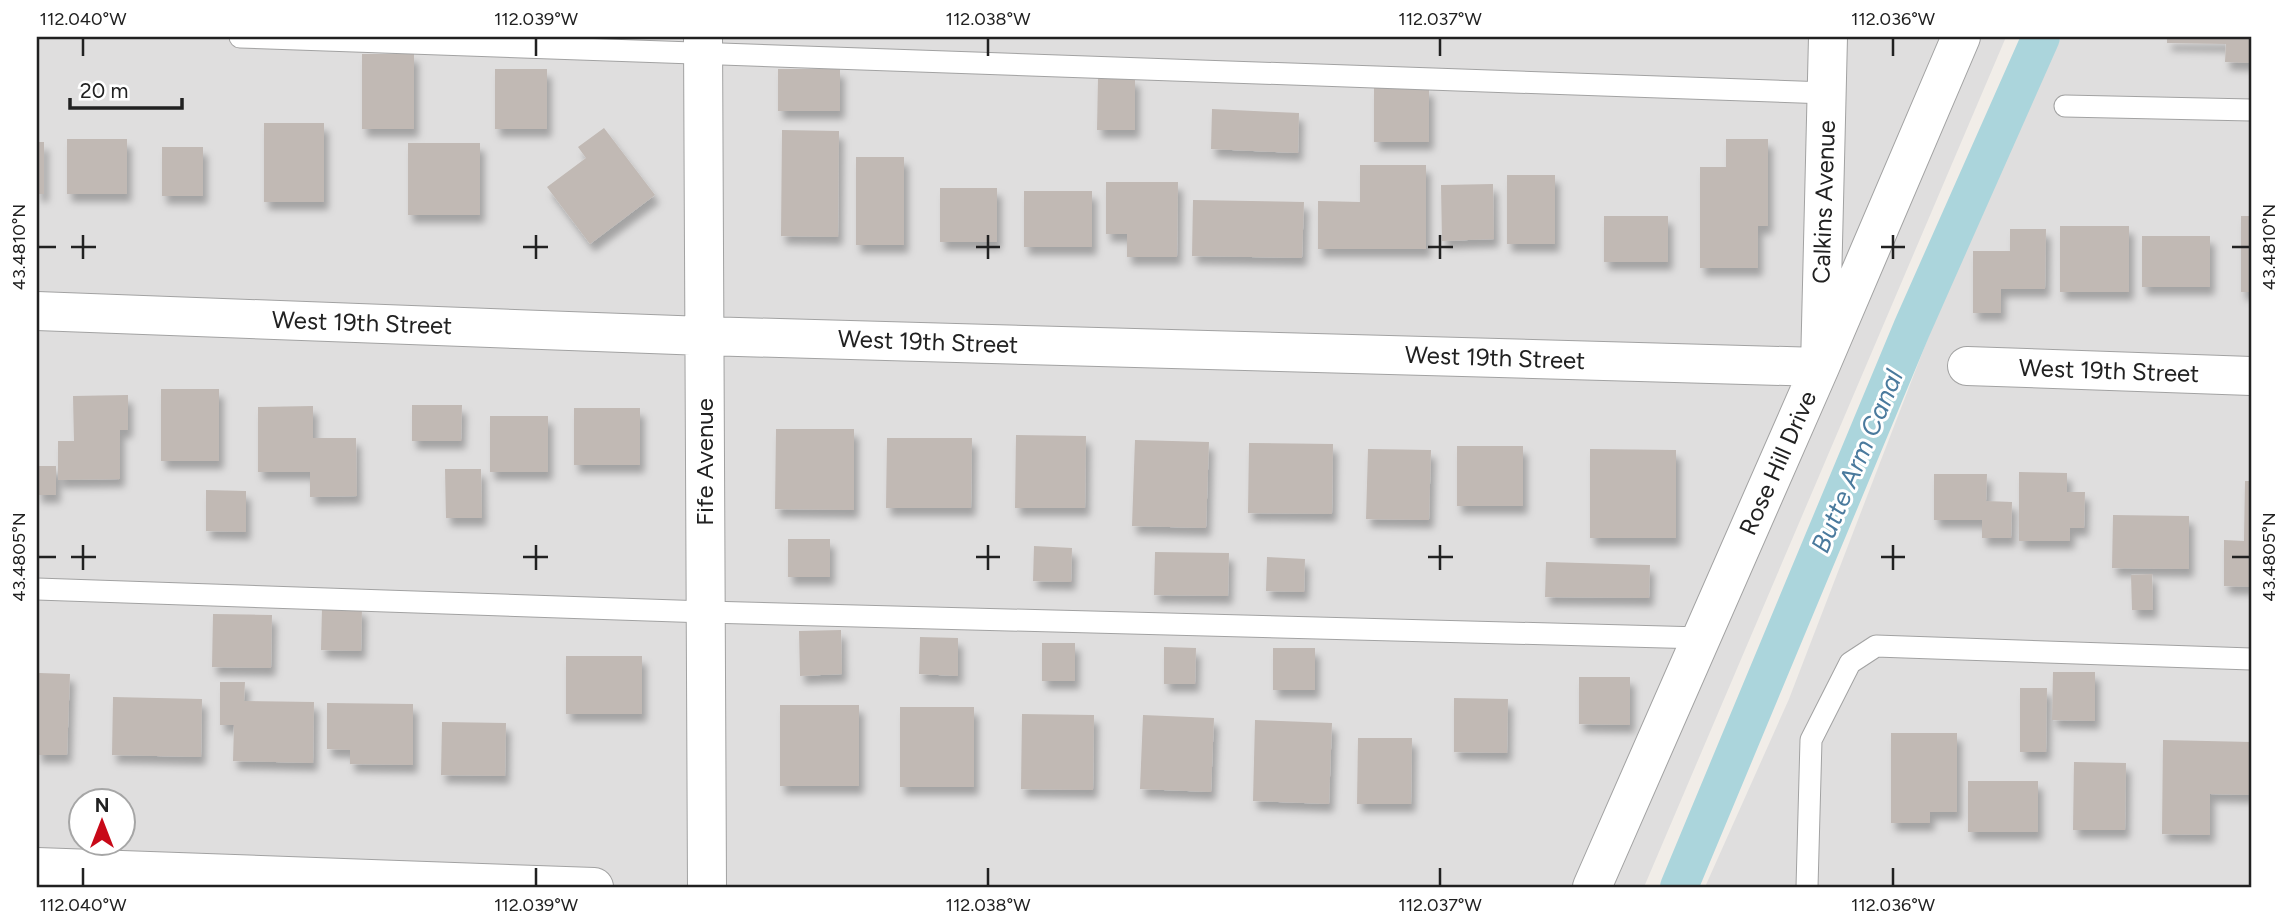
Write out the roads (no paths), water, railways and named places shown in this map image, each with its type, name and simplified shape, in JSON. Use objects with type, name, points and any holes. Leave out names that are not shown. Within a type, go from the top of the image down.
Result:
[{"type":"street","name":"Calkins Avenue","points":[[1820,367],[1828,37]]},
{"type":"street","name":"Rose Hill Drive","points":[[1592,887],[1961,37]]},
{"type":"street","name":"Fife Avenue","points":[[703,45],[707,887]]},
{"type":"street","name":"West 19th Street","points":[[37,312],[704,336],[1820,367]]},
{"type":"street","name":"West 19th Street","points":[[1967,366],[2251,376]]},
{"type":"street","points":[[37,867],[594,887]]},
{"type":"lane","points":[[240,37],[703,45],[1827,93]]},
{"type":"lane","points":[[2065,106],[2251,110]]},
{"type":"lane","points":[[37,589],[706,612],[1702,638]]},
{"type":"lane","points":[[1807,887],[1811,740],[1850,663],[1876,646],[2251,659]]},
{"type":"waterway","name":"Butte Arm Canal","points":[[1679,887],[1912,328],[2041,37]]}]
